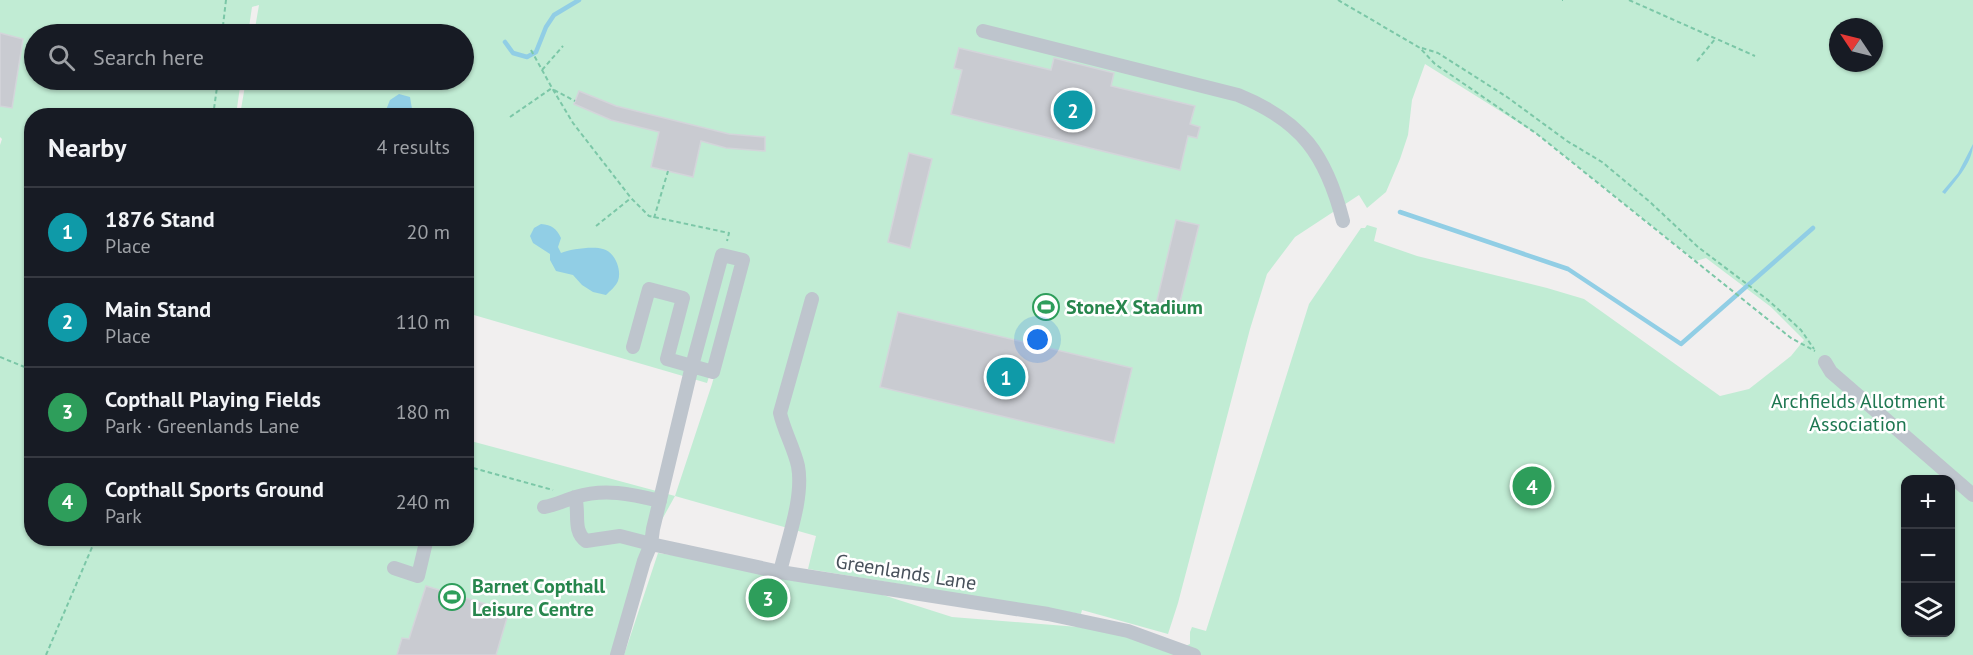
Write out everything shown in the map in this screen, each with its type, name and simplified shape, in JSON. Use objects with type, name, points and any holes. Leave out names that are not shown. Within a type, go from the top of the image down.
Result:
[{"type":"street","points":[[982,31],[1227,92],[1261,105],[1284,118],[1319,156],[1331,179],[1343,221]]},
{"type":"street","points":[[617,655],[651,544],[692,366],[722,255],[743,260],[713,372],[692,366],[667,360],[683,298]]},
{"type":"street","points":[[633,347],[649,289],[709,304]]},
{"type":"street","points":[[780,572],[797,503],[799,484],[798,465],[780,413],[812,299]]},
{"type":"street","points":[[1821,357],[1831,372],[1973,495]]},
{"type":"street","points":[[544,507],[575,497],[606,491],[660,501]]},
{"type":"street","name":"Greenlands Lane","points":[[575,497],[578,506],[577,530],[580,537],[586,541],[620,536],[780,572],[1048,614],[1128,631],[1194,655]]},
{"type":"street","points":[[394,568],[418,576],[425,546]]},
{"type":"path","points":[[223,24],[228,0]]},
{"type":"path","points":[[1338,0],[1420,48],[1438,53],[1507,97],[1567,141],[1602,162],[1650,202],[1698,247],[1768,300],[1801,330],[1821,357]]},
{"type":"path","points":[[1629,0],[1755,56]]},
{"type":"path","points":[[1697,61],[1716,38]]},
{"type":"path","points":[[542,70],[563,46]]},
{"type":"path","points":[[1420,48],[1435,64],[1537,134],[1791,338],[1821,357]]},
{"type":"path","points":[[531,50],[573,123],[631,198],[654,218],[729,233],[724,249],[726,256]]},
{"type":"path","points":[[552,88],[575,101]]},
{"type":"path","points":[[510,117],[552,88]]},
{"type":"path","points":[[214,108],[217,90]]},
{"type":"path","points":[[654,218],[668,171]]},
{"type":"path","points":[[596,226],[631,198]]},
{"type":"path","points":[[0,357],[24,367]]},
{"type":"path","points":[[474,468],[558,491]]},
{"type":"path","points":[[46,655],[93,546]]},
{"type":"green space","name":"Archfields Allotment Association","points":[[0,0],[1973,0],[1973,655],[624,655],[658,553],[836,580],[952,617],[1128,631],[1179,649],[1190,644],[1192,627],[1206,631],[1309,304],[1361,228],[1367,225],[1377,228],[1374,241],[1417,256],[1584,299],[1720,396],[1749,389],[1791,356],[1804,340],[1771,307],[1706,258],[1696,261],[1537,134],[1425,64],[1412,100],[1408,135],[1386,192],[1367,208],[1359,195],[1295,237],[1267,274],[1250,329],[1168,634],[1082,610],[1081,614],[808,569],[816,536],[675,496],[654,534],[614,655],[0,655],[0,145],[2,139],[0,137]]},
{"type":"water","points":[[399,94],[410,97],[412,108],[387,108],[390,100]]},
{"type":"water","points":[[1973,144],[1967,164],[1945,194],[1942,192],[1958,173]]},
{"type":"water","points":[[541,224],[551,226],[557,232],[561,238],[558,247],[561,253],[594,248],[603,249],[611,254],[619,272],[618,281],[614,287],[606,295],[593,292],[573,275],[556,271],[550,260],[550,254],[533,243],[530,236],[534,228]]},
{"type":"building","points":[[0,33],[23,39],[12,108],[0,106]]},
{"type":"building","points":[[959,48],[1051,70],[1054,58],[1114,73],[1111,86],[1195,106],[1190,124],[1200,127],[1197,138],[1188,136],[1180,170],[951,114],[962,70],[954,68]]},
{"type":"building","points":[[579,91],[616,106],[729,134],[765,137],[765,151],[726,148],[701,141],[693,177],[651,167],[659,132],[611,120],[574,104]]},
{"type":"building","points":[[909,153],[932,159],[910,248],[888,242]]},
{"type":"building","points":[[1176,220],[1199,225],[1177,314],[1155,309]]},
{"type":"building","points":[[898,312],[1132,368],[1114,443],[880,387]]},
{"type":"building","name":"Barnet Copthall Leisure Centre","points":[[426,586],[509,611],[496,655],[397,655],[402,638],[409,639]]},
{"type":"waterway","points":[[505,42],[513,53],[527,57],[536,52],[546,27],[554,15],[579,0]]},
{"type":"waterway","points":[[1400,212],[1568,269],[1681,344],[1813,228]]},
{"type":"place","name":"Main Stand","points":[[1073,110]]},
{"type":"place","name":"StoneX Stadium","points":[[1046,307]]},
{"type":"place","name":"1876 Stand","points":[[1006,377]]},
{"type":"place","name":"Copthall Sports Ground","points":[[1532,486]]},
{"type":"place","name":"Barnet Copthall Leisure Centre","points":[[452,597]]},
{"type":"place","name":"Copthall Playing Fields","points":[[768,598]]}]
